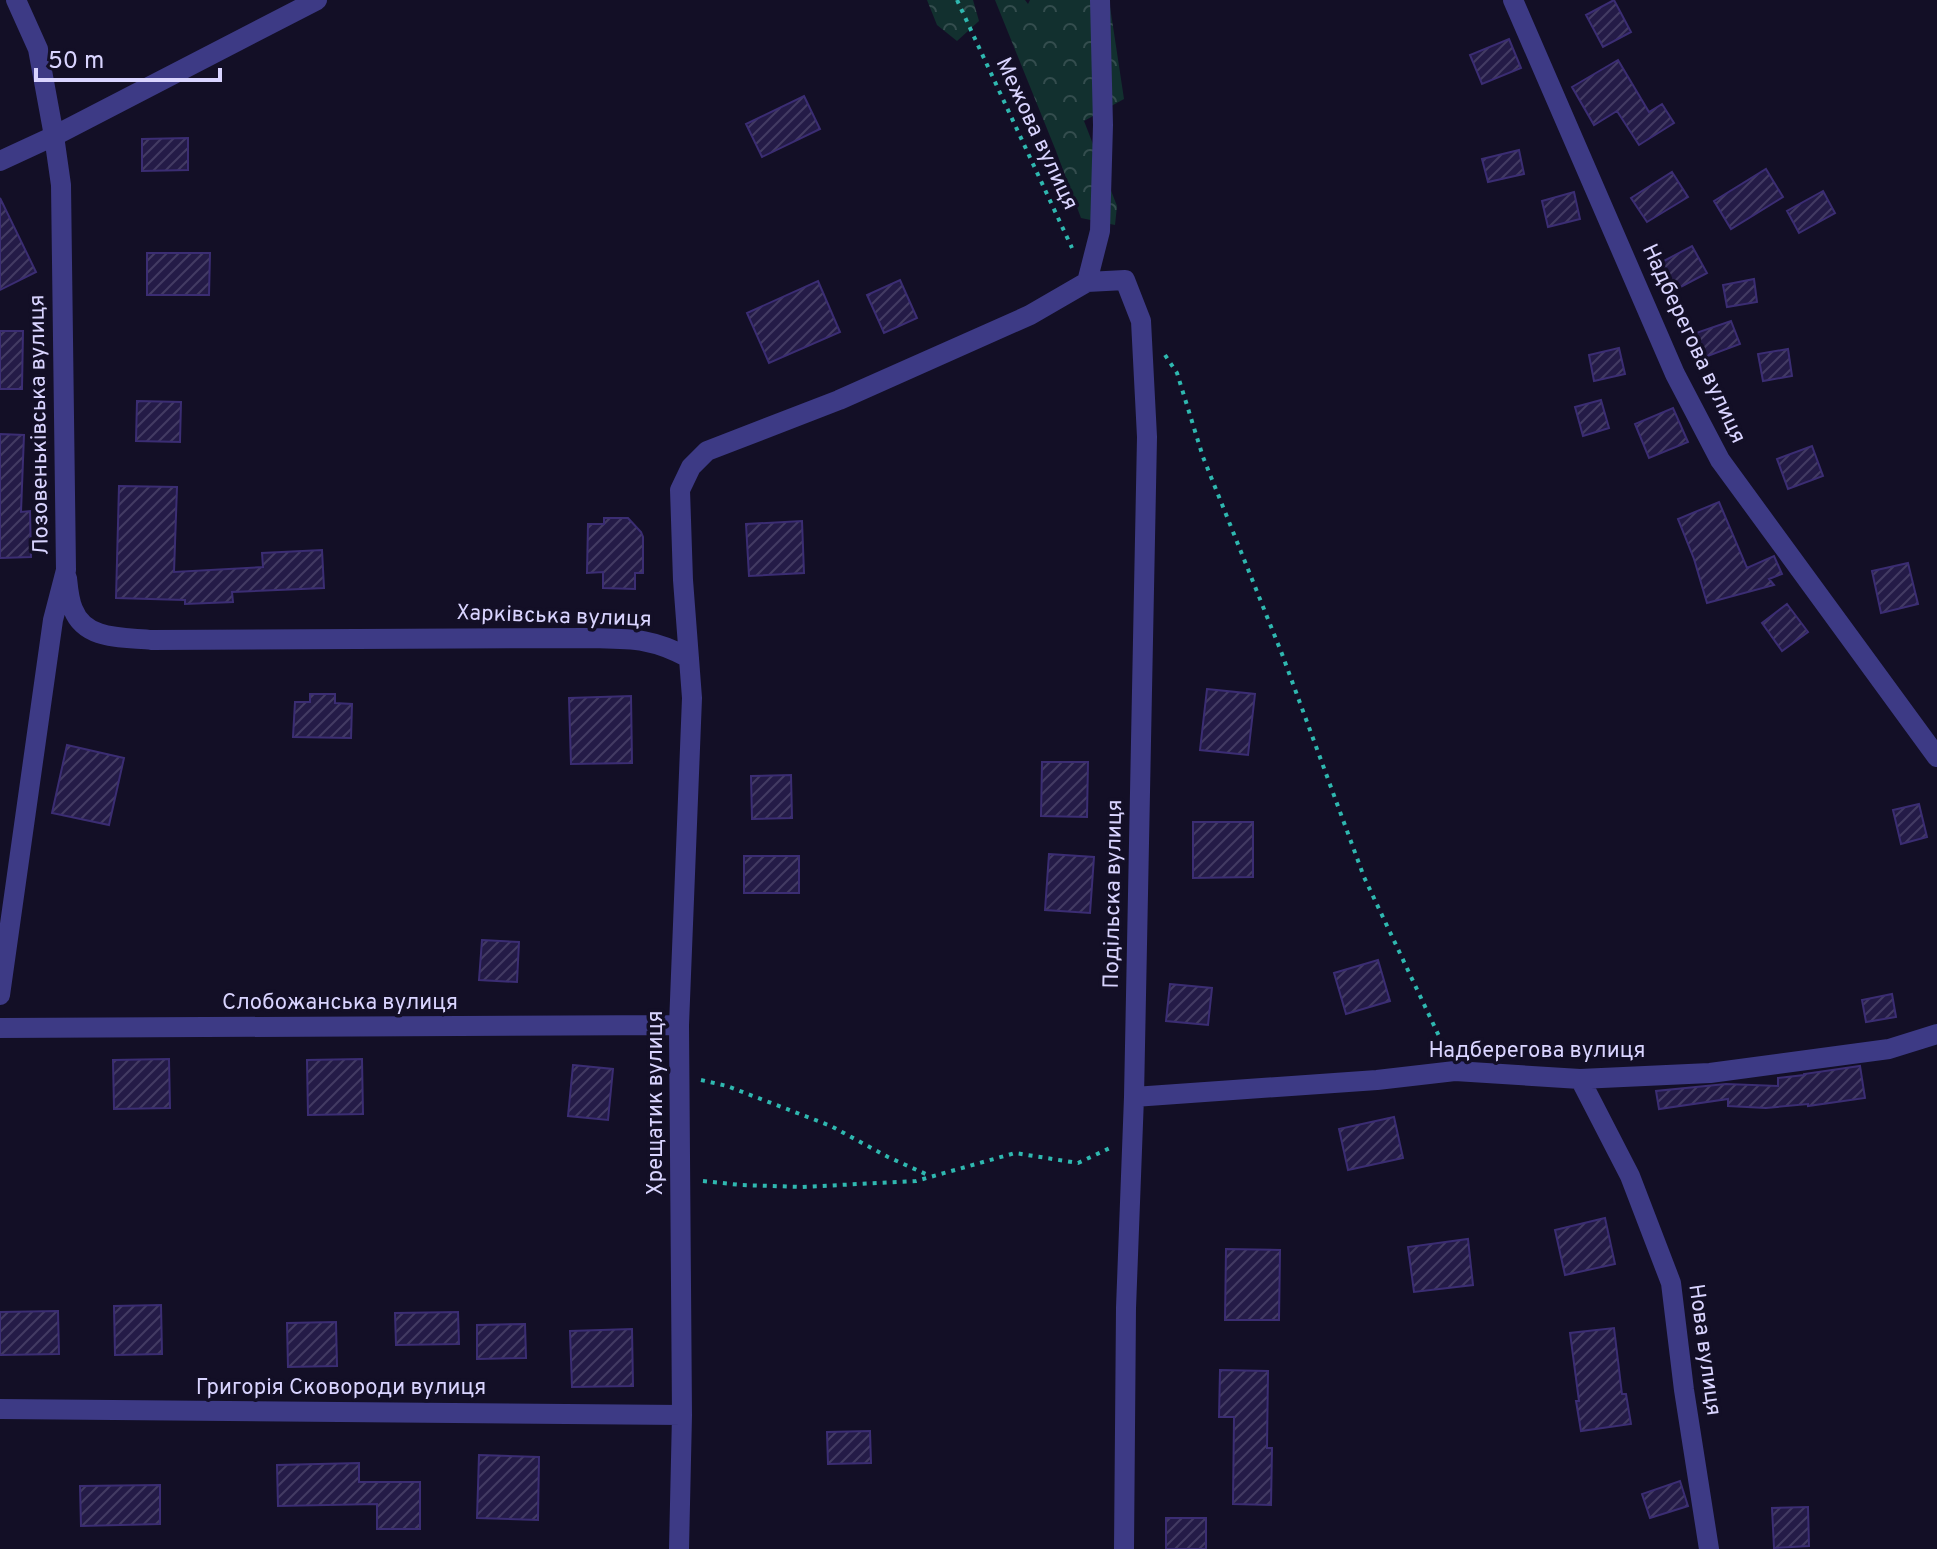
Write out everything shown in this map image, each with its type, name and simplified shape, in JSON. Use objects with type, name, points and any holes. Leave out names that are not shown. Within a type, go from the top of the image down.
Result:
[{"type":"street","name":"Лозовеньківська вулиця","points":[[0,995],[53,620],[66,570],[61,185],[38,49],[16,0]]},
{"type":"street","points":[[0,161],[317,0]]},
{"type":"street","points":[[1087,282],[1100,231],[1103,125],[1100,0]]},
{"type":"street","name":"Надберегова вулиця","points":[[1513,0],[1675,374],[1720,460],[1937,757]]},
{"type":"street","name":"Подільска вулиця","points":[[1087,282],[1125,280],[1141,321],[1147,437],[1134,1097],[1126,1308],[1124,1549]]},
{"type":"street","name":"Харківська вулиця","points":[[689,658],[680,490],[691,467],[707,451],[839,400],[1003,328],[1087,282]]},
{"type":"street","name":"Харківська вулиця","points":[[66,570],[74,613],[86,628],[103,635],[152,640],[641,640],[659,643],[689,658]]},
{"type":"street","name":"Хрещатик вулиця","points":[[679,1549],[682,1415],[679,1025],[692,698],[689,658]]},
{"type":"street","name":"Слобожанська вулиця","points":[[0,1028],[679,1025]]},
{"type":"street","name":"Надберегова вулиця","points":[[1134,1097],[1377,1080],[1455,1071],[1580,1079],[1710,1073],[1889,1049],[1937,1034]]},
{"type":"street","name":"Нова вулиця","points":[[1580,1079],[1630,1176],[1671,1283],[1709,1549]]},
{"type":"street","name":"Григорія Сковороди вулиця","points":[[0,1409],[682,1415]]},
{"type":"path","name":"Межова вулиця","points":[[957,0],[1087,282]]},
{"type":"path","points":[[1141,321],[1177,373],[1203,457],[1282,654],[1364,877],[1455,1071]]},
{"type":"path","points":[[679,1075],[727,1086],[831,1126],[930,1176]]},
{"type":"path","points":[[680,1179],[802,1187],[916,1181],[1015,1153],[1078,1163],[1110,1148]]},
{"type":"green space","points":[[927,0],[973,0],[979,21],[957,41],[937,25]]},
{"type":"green space","points":[[995,0],[1025,0],[1028,4],[1030,0],[1109,0],[1124,99],[1084,121],[1117,206],[1115,225],[1081,218]]},
{"type":"building","points":[[1614,0],[1631,32],[1603,47],[1586,15]]},
{"type":"building","points":[[1509,39],[1521,68],[1482,84],[1470,55]]},
{"type":"building","points":[[1618,60],[1649,112],[1662,104],[1674,123],[1639,145],[1617,111],[1594,125],[1572,87]]},
{"type":"building","points":[[804,96],[820,129],[762,157],[746,124]]},
{"type":"building","points":[[188,138],[188,170],[142,171],[142,139]]},
{"type":"building","points":[[1519,150],[1524,174],[1488,182],[1482,159]]},
{"type":"building","points":[[1766,169],[1783,197],[1731,229],[1714,201]]},
{"type":"building","points":[[1672,172],[1688,197],[1647,222],[1631,198]]},
{"type":"building","points":[[1823,191],[1835,213],[1799,233],[1787,211]]},
{"type":"building","points":[[1574,192],[1580,219],[1548,227],[1542,201]]},
{"type":"building","points":[[0,198],[36,272],[0,290]]},
{"type":"building","points":[[1692,246],[1707,273],[1677,289],[1662,262]]},
{"type":"building","points":[[147,253],[210,253],[209,295],[147,295]]},
{"type":"building","points":[[1754,279],[1757,302],[1727,307],[1723,285]]},
{"type":"building","points":[[900,280],[917,318],[884,333],[867,295]]},
{"type":"building","points":[[818,281],[840,332],[769,363],[747,313]]},
{"type":"building","points":[[1731,321],[1740,344],[1705,357],[1696,333]]},
{"type":"building","points":[[0,331],[23,331],[22,389],[0,389]]},
{"type":"building","points":[[1619,348],[1625,374],[1594,381],[1589,355]]},
{"type":"building","points":[[1788,349],[1792,376],[1763,381],[1758,354]]},
{"type":"building","points":[[1601,400],[1609,428],[1583,436],[1575,407]]},
{"type":"building","points":[[137,401],[181,402],[180,442],[136,441]]},
{"type":"building","points":[[1673,408],[1688,442],[1649,458],[1635,424]]},
{"type":"building","points":[[0,434],[24,435],[21,512],[30,511],[31,557],[0,558]]},
{"type":"building","points":[[1812,446],[1823,476],[1788,489],[1777,459]]},
{"type":"building","points":[[119,486],[177,487],[174,572],[263,567],[262,553],[322,550],[324,588],[232,592],[233,602],[185,604],[185,600],[116,598]]},
{"type":"building","points":[[1719,502],[1747,568],[1774,556],[1782,574],[1769,579],[1774,585],[1707,603],[1678,519]]},
{"type":"building","points":[[604,518],[628,518],[641,532],[643,573],[635,573],[635,589],[603,588],[603,572],[587,573],[588,524],[604,524]]},
{"type":"building","points":[[802,521],[804,573],[749,576],[746,524]]},
{"type":"building","points":[[1908,563],[1918,604],[1881,613],[1872,571]]},
{"type":"building","points":[[1787,604],[1808,632],[1782,651],[1762,623]]},
{"type":"building","points":[[1207,689],[1255,694],[1248,755],[1200,750]]},
{"type":"building","points":[[310,694],[335,694],[335,703],[352,704],[351,738],[293,737],[295,702],[310,702]]},
{"type":"building","points":[[631,696],[632,763],[571,764],[569,698]]},
{"type":"building","points":[[67,745],[124,758],[109,825],[52,813]]},
{"type":"building","points":[[1042,762],[1088,762],[1087,817],[1041,816]]},
{"type":"building","points":[[791,775],[792,818],[752,819],[751,776]]},
{"type":"building","points":[[1919,804],[1927,837],[1901,844],[1893,810]]},
{"type":"building","points":[[1193,822],[1253,822],[1253,877],[1193,878]]},
{"type":"building","points":[[1049,854],[1094,857],[1090,913],[1045,910]]},
{"type":"building","points":[[744,856],[799,856],[799,893],[744,893]]},
{"type":"building","points":[[482,940],[519,942],[517,982],[479,980]]},
{"type":"building","points":[[1378,960],[1390,1001],[1346,1014],[1334,973]]},
{"type":"building","points":[[1170,984],[1212,988],[1208,1025],[1166,1021]]},
{"type":"building","points":[[1892,994],[1896,1017],[1866,1022],[1862,1000]]},
{"type":"building","points":[[169,1059],[170,1108],[114,1109],[113,1060]]},
{"type":"building","points":[[362,1059],[363,1114],[308,1115],[307,1060]]},
{"type":"building","points":[[573,1065],[613,1069],[608,1120],[568,1116]]},
{"type":"building","points":[[1860,1066],[1865,1098],[1766,1108],[1728,1106],[1728,1099],[1659,1109],[1656,1091],[1726,1084],[1778,1086],[1778,1078]]},
{"type":"building","points":[[1394,1117],[1403,1158],[1348,1170],[1339,1129]]},
{"type":"building","points":[[1605,1218],[1615,1264],[1565,1275],[1555,1230]]},
{"type":"building","points":[[1468,1239],[1473,1285],[1414,1292],[1408,1247]]},
{"type":"building","points":[[1226,1249],[1280,1250],[1279,1320],[1225,1320]]},
{"type":"building","points":[[161,1305],[162,1354],[115,1355],[114,1306]]},
{"type":"building","points":[[58,1311],[59,1354],[0,1355],[0,1312]]},
{"type":"building","points":[[458,1312],[459,1344],[396,1345],[395,1313]]},
{"type":"building","points":[[336,1322],[337,1366],[288,1367],[287,1323]]},
{"type":"building","points":[[525,1324],[526,1358],[477,1359],[477,1325]]},
{"type":"building","points":[[1614,1328],[1622,1394],[1626,1394],[1631,1424],[1581,1431],[1570,1333]]},
{"type":"building","points":[[632,1329],[633,1386],[572,1387],[570,1331]]},
{"type":"building","points":[[1220,1370],[1268,1371],[1267,1448],[1272,1448],[1271,1505],[1233,1504],[1234,1417],[1219,1417]]},
{"type":"building","points":[[870,1431],[871,1463],[828,1464],[827,1432]]},
{"type":"building","points":[[479,1455],[539,1457],[538,1520],[477,1518]]},
{"type":"building","points":[[359,1463],[359,1482],[420,1482],[420,1529],[377,1529],[377,1504],[278,1506],[277,1465]]},
{"type":"building","points":[[1680,1481],[1688,1506],[1650,1518],[1642,1494]]},
{"type":"building","points":[[160,1485],[160,1524],[81,1526],[80,1486]]},
{"type":"building","points":[[1808,1507],[1809,1546],[1774,1548],[1772,1508]]},
{"type":"building","points":[[1166,1518],[1206,1518],[1206,1549],[1166,1549]]}]
